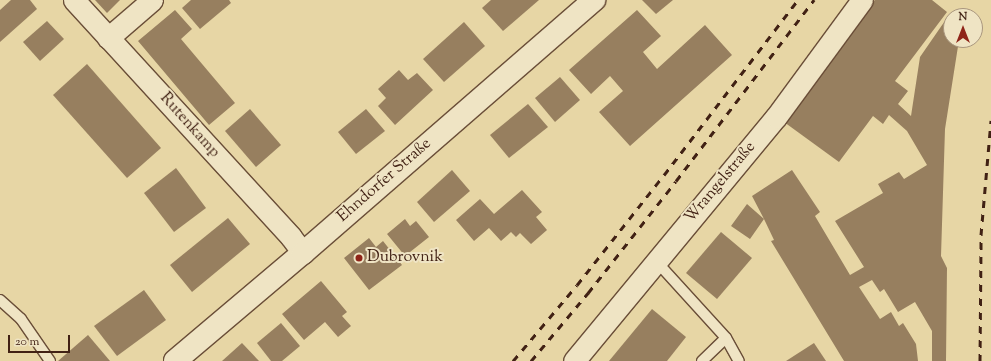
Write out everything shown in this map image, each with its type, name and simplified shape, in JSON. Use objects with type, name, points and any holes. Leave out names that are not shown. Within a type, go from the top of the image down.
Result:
[{"type":"street","name":"Rutenkamp","points":[[74,0],[286,231],[302,253]]},
{"type":"street","points":[[108,38],[152,0]]},
{"type":"street","name":"Ehndorfer Straße","points":[[176,361],[594,0]]},
{"type":"street","name":"Wrangelstraße","points":[[574,361],[776,117],[862,0]]},
{"type":"lane","points":[[656,261],[726,338],[739,361]]},
{"type":"lane","points":[[0,300],[21,319],[50,361]]},
{"type":"lane","points":[[702,361],[726,338]]},
{"type":"building","points":[[11,0],[30,0],[37,9],[0,42],[0,10]]},
{"type":"building","points":[[95,0],[120,0],[107,13]]},
{"type":"building","points":[[191,0],[229,0],[231,3],[200,29],[182,8]]},
{"type":"building","points":[[491,0],[539,0],[503,31],[482,8]]},
{"type":"building","points":[[642,0],[673,0],[656,14]]},
{"type":"building","points":[[875,0],[932,0],[943,9],[943,17],[895,81],[908,91],[898,104],[911,116],[920,57],[943,24],[943,48],[958,48],[945,129],[941,256],[947,268],[946,361],[932,361],[932,331],[915,302],[898,312],[884,289],[880,292],[872,280],[859,287],[880,319],[891,312],[899,326],[903,323],[916,344],[918,361],[844,361],[771,241],[774,240],[752,196],[792,170],[820,212],[815,216],[850,275],[864,267],[835,221],[883,193],[878,184],[899,172],[904,179],[927,165],[907,131],[889,115],[883,124],[873,116],[839,162],[784,122]]},
{"type":"building","points":[[175,10],[192,29],[181,39],[235,103],[209,125],[138,41]]},
{"type":"building","points":[[637,10],[661,36],[643,52],[657,69],[705,25],[732,55],[630,146],[599,112],[623,91],[610,76],[591,94],[569,70]]},
{"type":"building","points":[[47,21],[64,39],[40,61],[23,42]]},
{"type":"building","points":[[464,22],[485,46],[444,82],[423,59]]},
{"type":"building","points":[[87,64],[161,148],[127,178],[53,95]]},
{"type":"building","points":[[399,70],[408,80],[417,73],[433,90],[395,125],[378,106],[386,98],[378,89]]},
{"type":"building","points":[[560,77],[580,100],[555,122],[535,98]]},
{"type":"building","points":[[528,104],[548,127],[509,158],[490,135]]},
{"type":"building","points":[[250,109],[281,145],[256,167],[225,131]]},
{"type":"building","points":[[366,109],[385,131],[356,154],[338,132]]},
{"type":"building","points":[[176,168],[206,208],[174,232],[144,193]]},
{"type":"building","points":[[452,170],[470,191],[434,222],[417,202]]},
{"type":"building","points":[[522,190],[542,212],[536,217],[547,230],[531,244],[520,233],[516,237],[511,232],[501,241],[489,228],[474,241],[456,220],[480,199],[494,214]]},
{"type":"building","points":[[747,204],[764,219],[750,239],[731,226]]},
{"type":"building","points":[[228,218],[250,244],[192,292],[170,265]]},
{"type":"building","points":[[405,219],[410,226],[416,221],[429,237],[405,256],[387,234]]},
{"type":"building","points":[[721,232],[752,258],[717,299],[686,273]]},
{"type":"building","points":[[369,238],[376,247],[383,241],[402,265],[369,290],[344,258]]},
{"type":"building","points":[[321,281],[347,312],[342,316],[351,326],[338,337],[325,322],[304,340],[282,314]]},
{"type":"building","points":[[144,290],[166,320],[117,356],[94,326]]},
{"type":"building","points":[[652,309],[686,337],[667,361],[609,361]]},
{"type":"building","points":[[281,323],[300,346],[282,361],[271,361],[257,343]]},
{"type":"building","points":[[88,335],[110,361],[58,361]]},
{"type":"building","points":[[242,343],[259,361],[222,361]]},
{"type":"building","points":[[814,343],[826,361],[786,361]]},
{"type":"railway","points":[[513,361],[577,285],[664,175],[798,0]]},
{"type":"railway","points":[[531,361],[588,293],[676,181],[814,0]]},
{"type":"railway","points":[[980,361],[981,235],[991,120]]},
{"type":"place","name":"Dubrovnik","points":[[359,258]]}]
